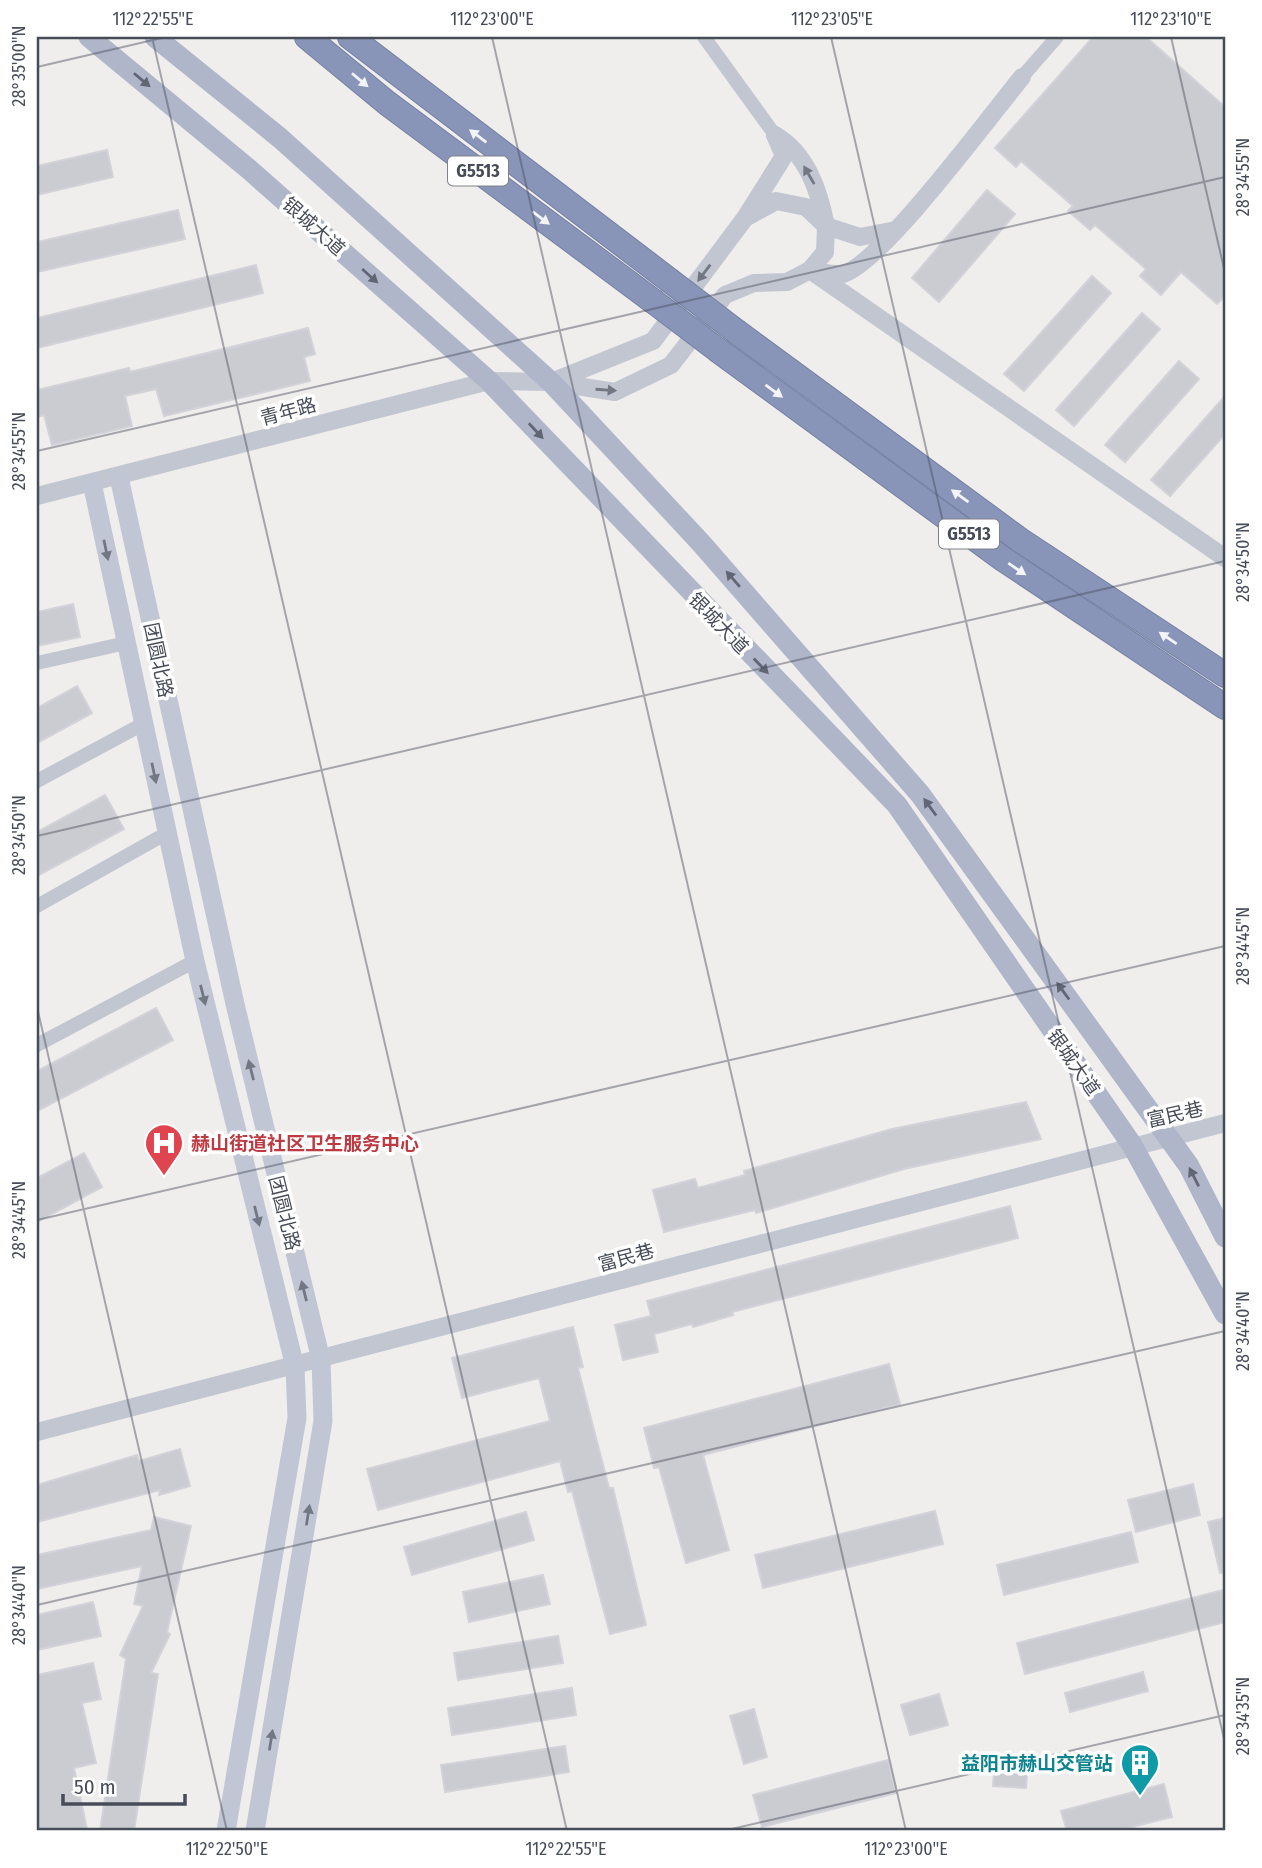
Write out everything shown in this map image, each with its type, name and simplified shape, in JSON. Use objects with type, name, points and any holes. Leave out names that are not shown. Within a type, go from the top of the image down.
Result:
[{"type":"highway","name":"G5513","points":[[307,37],[387,103],[1003,559],[1225,708]]},
{"type":"highway","name":"G5513","points":[[350,37],[737,332],[1020,540],[1225,676]]},
{"type":"main road","name":"银城大道","points":[[89,37],[251,171],[489,381],[897,806],[1132,1145],[1225,1314]]},
{"type":"main road","name":"银城大道","points":[[155,37],[280,138],[551,382],[701,543],[920,794],[1189,1166],[1225,1237]]},
{"type":"main road","name":"团圆北路","points":[[119,477],[235,1004],[321,1360],[323,1421],[256,1831]]},
{"type":"main road","name":"团圆北路","points":[[92,484],[195,961],[295,1367],[297,1418],[226,1831]]},
{"type":"street","points":[[551,382],[653,341],[745,218],[784,156],[775,135],[704,37]]},
{"type":"street","points":[[810,270],[842,274],[866,261],[896,230],[1057,37]]},
{"type":"street","points":[[551,382],[615,392],[671,365],[725,295],[754,284],[787,282],[810,270],[825,252],[825,226],[819,193],[793,146],[775,135]]},
{"type":"street","points":[[745,218],[776,201],[806,207],[825,226],[860,237],[896,230]]},
{"type":"street","points":[[810,270],[1225,558]]},
{"type":"street","name":"青年路","points":[[37,496],[489,381],[551,382]]},
{"type":"street","points":[[37,663],[126,643]]},
{"type":"street","points":[[37,781],[143,724]]},
{"type":"street","points":[[37,906],[167,833]]},
{"type":"street","points":[[37,1045],[195,961]]},
{"type":"street","name":"富民巷","points":[[37,1432],[295,1367],[1132,1145],[1225,1123]]},
{"type":"building","points":[[1093,37],[1146,37],[1225,107],[1225,296],[1217,304],[1181,272],[1161,295],[1140,276],[1146,269],[1095,225],[1090,230],[1068,211],[1073,206],[1021,161],[1016,167],[995,148]]},
{"type":"building","points":[[107,150],[113,177],[37,195],[37,166]]},
{"type":"building","points":[[987,190],[1015,214],[939,302],[912,278]]},
{"type":"building","points":[[178,210],[185,239],[37,272],[37,242]]},
{"type":"building","points":[[256,265],[263,293],[37,348],[37,318]]},
{"type":"building","points":[[1092,276],[1111,293],[1024,391],[1004,374]]},
{"type":"building","points":[[1142,313],[1160,329],[1074,426],[1056,410]]},
{"type":"building","points":[[308,328],[315,354],[304,357],[310,381],[164,416],[156,389],[125,396],[132,426],[52,445],[44,415],[37,417],[37,390],[129,368],[130,372]]},
{"type":"building","points":[[1179,361],[1199,379],[1125,462],[1105,445]]},
{"type":"building","points":[[1225,396],[1225,434],[1170,496],[1151,480]]},
{"type":"building","points":[[73,604],[80,637],[37,646],[37,612]]},
{"type":"building","points":[[77,686],[92,713],[37,743],[37,708]]},
{"type":"building","points":[[105,795],[124,829],[37,876],[37,832]]},
{"type":"building","points":[[156,1008],[173,1040],[37,1111],[37,1071]]},
{"type":"building","points":[[1026,1102],[1041,1139],[904,1169],[756,1213],[755,1210],[664,1232],[653,1190],[695,1179],[698,1188],[745,1175],[744,1171],[892,1129]]},
{"type":"building","points":[[84,1153],[102,1187],[37,1222],[37,1178]]},
{"type":"building","points":[[1010,1206],[1018,1238],[732,1312],[733,1315],[693,1327],[692,1324],[654,1334],[658,1352],[623,1360],[615,1325],[651,1316],[647,1301]]},
{"type":"building","points":[[573,1327],[583,1367],[578,1368],[609,1488],[613,1488],[646,1625],[610,1634],[572,1491],[568,1492],[560,1461],[378,1510],[367,1469],[550,1421],[539,1378],[462,1398],[452,1358]]},
{"type":"building","points":[[889,1364],[900,1404],[703,1455],[729,1550],[686,1563],[659,1467],[654,1468],[644,1428]]},
{"type":"building","points":[[180,1449],[190,1486],[159,1495],[160,1490],[37,1522],[37,1485],[137,1455],[139,1461]]},
{"type":"building","points":[[1193,1484],[1200,1515],[1136,1532],[1128,1500]]},
{"type":"building","points":[[935,1511],[943,1544],[763,1588],[755,1555]]},
{"type":"building","points":[[526,1512],[534,1540],[412,1575],[404,1547]]},
{"type":"building","points":[[154,1517],[191,1526],[167,1632],[170,1634],[151,1673],[158,1674],[134,1831],[100,1831],[126,1659],[120,1655],[143,1606],[134,1604],[142,1566],[37,1589],[37,1555],[151,1530]]},
{"type":"building","points":[[1225,1518],[1225,1572],[1220,1573],[1208,1522]]},
{"type":"building","points":[[1131,1532],[1138,1562],[1004,1595],[997,1565]]},
{"type":"building","points":[[543,1575],[550,1604],[469,1622],[463,1592]]},
{"type":"building","points":[[1223,1590],[1225,1622],[1025,1674],[1017,1643]]},
{"type":"building","points":[[93,1602],[101,1636],[37,1650],[37,1615]]},
{"type":"building","points":[[558,1636],[563,1663],[458,1680],[454,1653]]},
{"type":"building","points":[[93,1663],[101,1699],[82,1703],[96,1763],[74,1768],[87,1829],[37,1831],[37,1675]]},
{"type":"building","points":[[1143,1672],[1148,1691],[1070,1712],[1065,1693]]},
{"type":"building","points":[[572,1688],[576,1715],[452,1735],[448,1708]]},
{"type":"building","points":[[939,1694],[948,1725],[910,1735],[901,1705]]},
{"type":"building","points":[[754,1709],[767,1757],[744,1764],[730,1716]]},
{"type":"building","points":[[565,1746],[569,1772],[445,1792],[441,1765]]},
{"type":"building","points":[[995,1759],[1028,1761],[1026,1788],[993,1786]]},
{"type":"building","points":[[888,1760],[896,1793],[762,1827],[753,1795]]},
{"type":"building","name":"益阳市赫山交管站","points":[[1164,1784],[1172,1817],[1116,1831],[1067,1831],[1061,1811]]},
{"type":"place","name":"赫山街道社区卫生服务中心","points":[[164,1177]]},
{"type":"place","name":"益阳市赫山交管站","points":[[1140,1797]]}]
